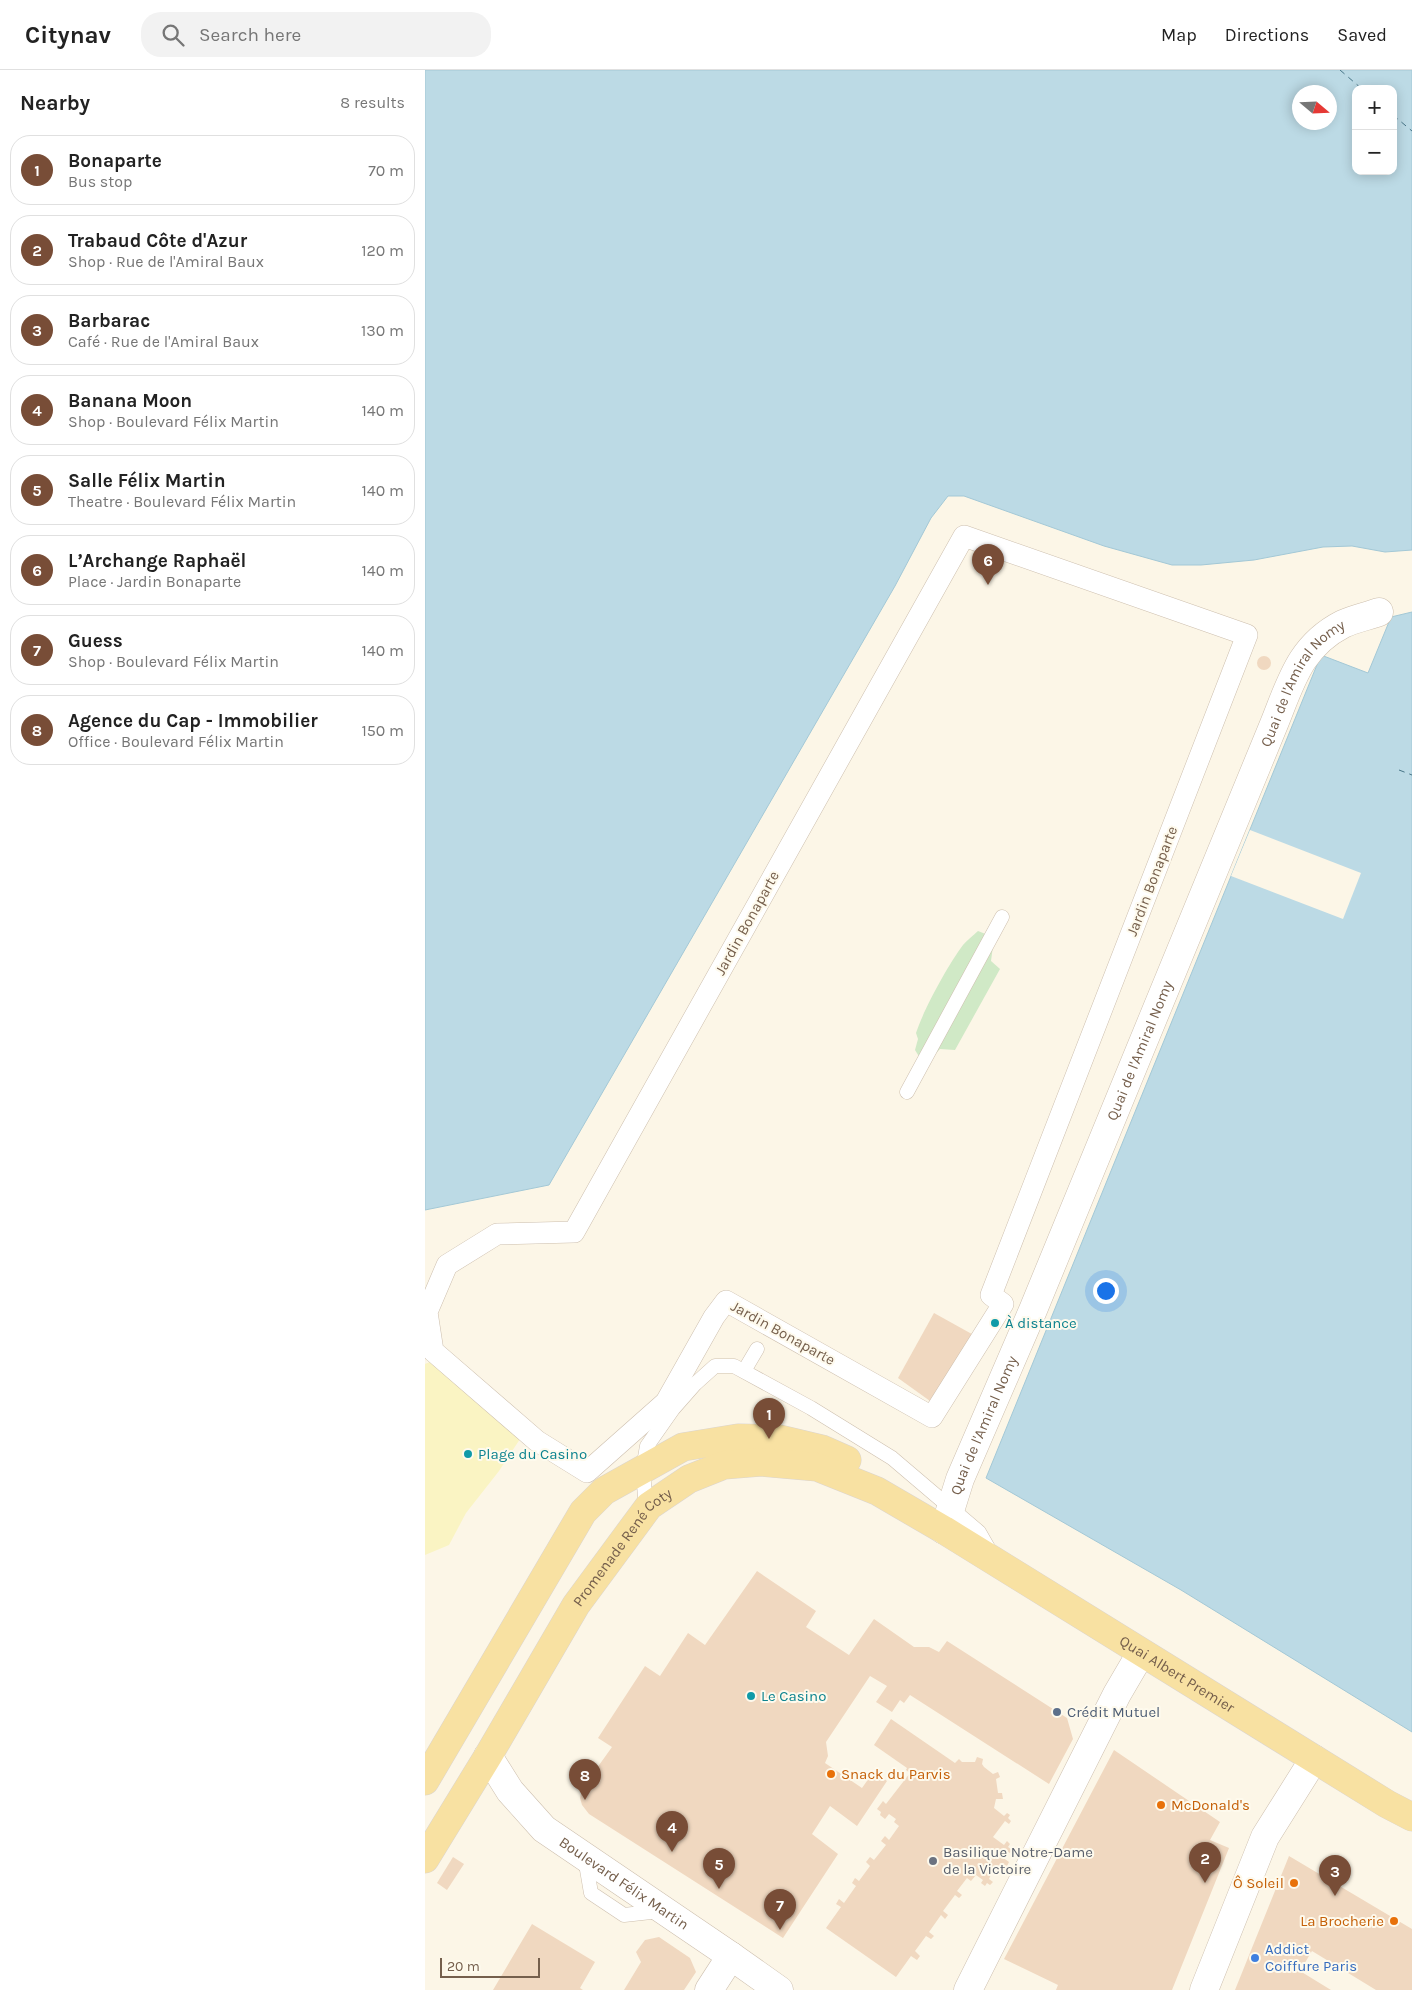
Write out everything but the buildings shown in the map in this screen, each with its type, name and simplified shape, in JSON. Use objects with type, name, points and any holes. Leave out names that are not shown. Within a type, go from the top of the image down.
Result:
[{"type":"main road","points":[[425,1782],[583,1512],[604,1491],[683,1447],[737,1438],[780,1439],[822,1449],[889,1476],[947,1518]]},
{"type":"main road","name":"Promenade René Coty","points":[[425,1859],[488,1756],[576,1605],[649,1506],[689,1479],[724,1465],[761,1462],[817,1467],[947,1518]]},
{"type":"main road","name":"Quai Albert Premier","points":[[947,1518],[996,1562],[1387,1804],[1412,1817]]},
{"type":"street","name":"Jardin Bonaparte","points":[[964,536],[1247,635],[991,1296],[1003,1304],[933,1417],[726,1301],[713,1317],[666,1402],[587,1472],[537,1441],[433,1351],[427,1312],[447,1265],[497,1234],[574,1232],[964,536]]},
{"type":"street","name":"Quai de l'Amiral Nomy","points":[[947,1518],[960,1479],[1033,1310],[1273,724],[1301,662],[1317,640],[1344,624],[1379,612]]},
{"type":"street","points":[[968,1990],[1117,1694],[1141,1653]]},
{"type":"street","name":"Boulevard Félix Martin","points":[[488,1756],[510,1791],[544,1829],[779,1990]]},
{"type":"street","points":[[1204,1990],[1265,1838],[1314,1759]]},
{"type":"street","points":[[709,1990],[731,1956]]},
{"type":"lane","points":[[907,1092],[1002,917]]},
{"type":"lane","points":[[743,1371],[757,1349]]},
{"type":"lane","points":[[649,1506],[645,1498],[643,1469],[647,1446],[673,1409],[695,1384],[715,1366],[734,1366],[811,1408],[892,1458],[947,1518]]},
{"type":"green space","points":[[978,931],[988,935],[993,946],[991,961],[1000,969],[955,1050],[940,1049],[929,1060],[920,1058],[915,1050],[918,1039],[916,1033],[925,1012],[950,964],[965,943]]},
{"type":"sand","name":"Plage du Casino","points":[[430,1362],[522,1436],[499,1471],[466,1513],[449,1545],[425,1555],[425,1364]]},
{"type":"water","points":[[425,70],[1412,70],[1412,550],[1385,552],[1352,546],[1323,547],[1254,560],[1201,565],[1172,565],[1104,546],[964,496],[948,496],[931,518],[895,586],[549,1185],[425,1210]]},
{"type":"water","points":[[1412,612],[1412,1732],[1181,1590],[986,1478],[1321,655],[1368,673],[1391,617]]},
{"type":"pier","points":[[1250,830],[1361,873],[1343,919],[1231,876]]},
{"type":"ferry route","points":[[1340,70],[1357,85]]},
{"type":"ferry route","points":[[1397,118],[1412,131]]},
{"type":"ferry route","points":[[1399,770],[1412,775]]},
{"type":"place","name":"L’Archange Raphaël","points":[[988,585]]},
{"type":"place","name":"À distance","points":[[995,1323]]},
{"type":"place","name":"Bonaparte","points":[[769,1439]]},
{"type":"place","name":"Plage du Casino","points":[[468,1454]]},
{"type":"place","name":"Le Casino","points":[[751,1696]]},
{"type":"place","name":"Crédit Mutuel","points":[[1057,1712]]},
{"type":"place","name":"Snack du Parvis","points":[[831,1774]]},
{"type":"place","name":"Agence du Cap - Immobilier","points":[[585,1800]]},
{"type":"place","name":"McDonald's","points":[[1161,1805]]},
{"type":"place","name":"Banana Moon","points":[[672,1852]]},
{"type":"place","name":"Basilique Notre-Dame de la Victoire","points":[[933,1861]]},
{"type":"place","name":"Trabaud Côte d'Azur","points":[[1205,1883]]},
{"type":"place","name":"Ô Soleil","points":[[1294,1883]]},
{"type":"place","name":"Salle Félix Martin","points":[[719,1889]]},
{"type":"place","name":"Barbarac","points":[[1335,1896]]},
{"type":"place","name":"La Brocherie","points":[[1394,1921]]},
{"type":"place","name":"Guess","points":[[780,1930]]},
{"type":"place","name":"Addict Coiffure Paris","points":[[1255,1958]]}]
